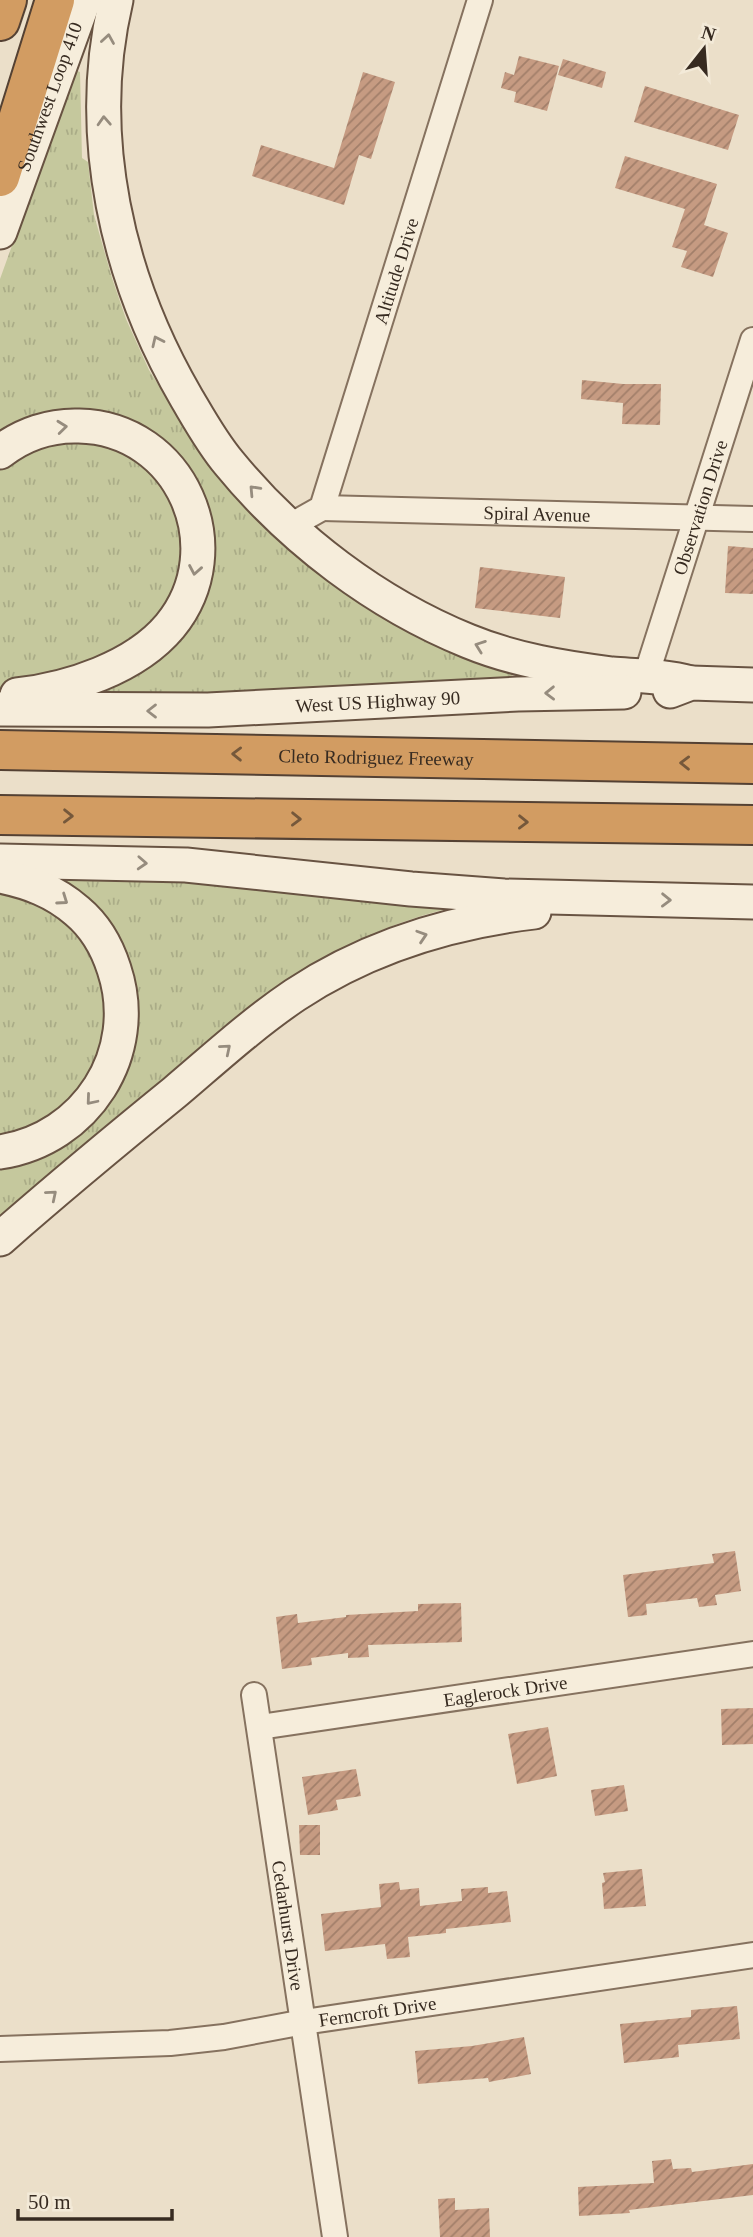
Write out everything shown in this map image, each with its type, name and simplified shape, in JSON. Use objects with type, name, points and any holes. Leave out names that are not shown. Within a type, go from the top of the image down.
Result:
[{"type":"highway","points":[[0,21],[7,0]]},
{"type":"highway","points":[[0,85],[37,0]]},
{"type":"highway","points":[[0,177],[55,0]]},
{"type":"highway","name":"Cleto Rodriguez Freeway","points":[[0,750],[753,764]]},
{"type":"highway","points":[[0,815],[753,825]]},
{"type":"main road","name":"Southwest Loop 410","points":[[0,232],[44,104],[84,0]]},
{"type":"main road","points":[[116,0],[104,78],[104,140],[112,201],[132,276],[155,336],[197,415],[229,462],[290,526],[333,562],[415,617],[466,641],[509,655],[599,672],[667,676],[691,683]]},
{"type":"main road","points":[[0,452],[32,434],[57,427],[96,427],[124,436],[150,451],[174,474],[193,511],[198,541],[196,570],[188,596],[174,620],[154,642],[131,657],[85,679],[48,690],[0,697]]},
{"type":"main road","name":"West US Highway 90","points":[[0,709],[208,710],[518,694],[666,692],[691,683],[753,685]]},
{"type":"main road","points":[[0,860],[186,865],[434,891],[598,899],[753,902]]},
{"type":"main road","points":[[0,876],[52,893],[85,918],[103,943],[112,962],[118,982],[122,1014],[119,1044],[108,1074],[98,1092],[83,1109],[70,1122],[50,1135],[30,1145],[0,1152]]},
{"type":"main road","points":[[0,1239],[246,1032],[296,994],[323,978],[387,948],[445,928],[493,918],[563,909],[598,899]]},
{"type":"street","name":"Altitude Drive","points":[[322,508],[480,0]]},
{"type":"street","name":"Observation Drive","points":[[646,676],[753,340]]},
{"type":"street","points":[[290,526],[322,508]]},
{"type":"street","name":"Spiral Avenue","points":[[322,508],[753,519]]},
{"type":"street","name":"Eaglerock Drive","points":[[260,1727],[753,1654]]},
{"type":"street","name":"Cedarhurst Drive","points":[[254,1695],[335,2237]]},
{"type":"street","name":"Ferncroft Drive","points":[[0,2049],[170,2043],[224,2037],[304,2022],[753,1955]]},
{"type":"green space","points":[[75,70],[80,72],[82,158],[88,162],[94,215],[112,278],[126,319],[149,370],[201,452],[514,671],[511,677],[203,695],[101,694],[100,688],[195,614],[165,446],[0,435],[0,279]]},
{"type":"green space","points":[[65,435],[139,455],[185,520],[179,592],[127,649],[17,687],[0,690],[0,465]]},
{"type":"green space","points":[[56,873],[131,875],[451,908],[370,935],[298,975],[230,1024],[0,1215],[0,1164],[134,1044],[137,1011],[129,962],[61,883]]},
{"type":"green space","points":[[0,883],[54,906],[97,953],[110,1040],[64,1113],[0,1139]]},
{"type":"building","points":[[519,56],[559,66],[547,111],[514,102],[516,92],[501,88],[505,72],[514,75]]},
{"type":"building","points":[[563,59],[606,72],[602,88],[558,75]]},
{"type":"building","points":[[363,72],[395,82],[371,159],[359,155],[344,205],[252,176],[261,145],[334,168]]},
{"type":"building","points":[[645,86],[739,115],[728,150],[634,122]]},
{"type":"building","points":[[625,156],[717,184],[704,225],[728,233],[713,277],[681,267],[687,251],[672,247],[685,209],[615,188]]},
{"type":"building","points":[[582,380],[661,384],[660,425],[622,424],[623,403],[581,399]]},
{"type":"building","points":[[728,546],[753,548],[753,594],[725,593]]},
{"type":"building","points":[[480,567],[565,577],[560,618],[475,608]]},
{"type":"building","points":[[735,1551],[741,1591],[715,1595],[717,1605],[699,1607],[697,1598],[646,1604],[647,1615],[628,1617],[623,1575],[714,1563],[712,1554]]},
{"type":"building","points":[[461,1603],[462,1642],[368,1645],[369,1657],[348,1658],[348,1653],[311,1658],[312,1665],[282,1669],[276,1617],[297,1614],[298,1623],[346,1615],[418,1611],[418,1604]]},
{"type":"building","points":[[753,1708],[753,1744],[722,1745],[721,1709]]},
{"type":"building","points":[[548,1727],[557,1776],[517,1784],[508,1734]]},
{"type":"building","points":[[356,1769],[361,1796],[336,1800],[338,1810],[308,1815],[302,1777]]},
{"type":"building","points":[[624,1785],[628,1811],[595,1816],[591,1790]]},
{"type":"building","points":[[299,1825],[320,1825],[320,1855],[300,1855]]},
{"type":"building","points":[[642,1869],[646,1906],[604,1909],[603,1873]]},
{"type":"building","points":[[399,1882],[400,1890],[419,1888],[420,1906],[462,1901],[461,1889],[488,1887],[488,1893],[507,1891],[511,1922],[446,1929],[446,1933],[408,1937],[410,1957],[387,1959],[385,1944],[325,1951],[321,1914],[381,1907],[379,1884]]},
{"type":"building","points":[[737,2006],[740,2039],[678,2045],[679,2057],[624,2063],[620,2024],[691,2017],[691,2010]]},
{"type":"building","points":[[524,2037],[531,2074],[489,2082],[488,2078],[418,2084],[415,2051],[472,2046]]},
{"type":"building","points":[[671,2159],[673,2169],[691,2168],[692,2172],[753,2164],[753,2195],[629,2210],[630,2213],[579,2216],[578,2187],[654,2183],[652,2161]]},
{"type":"building","points":[[455,2198],[455,2210],[489,2208],[490,2237],[440,2237],[438,2199]]}]
